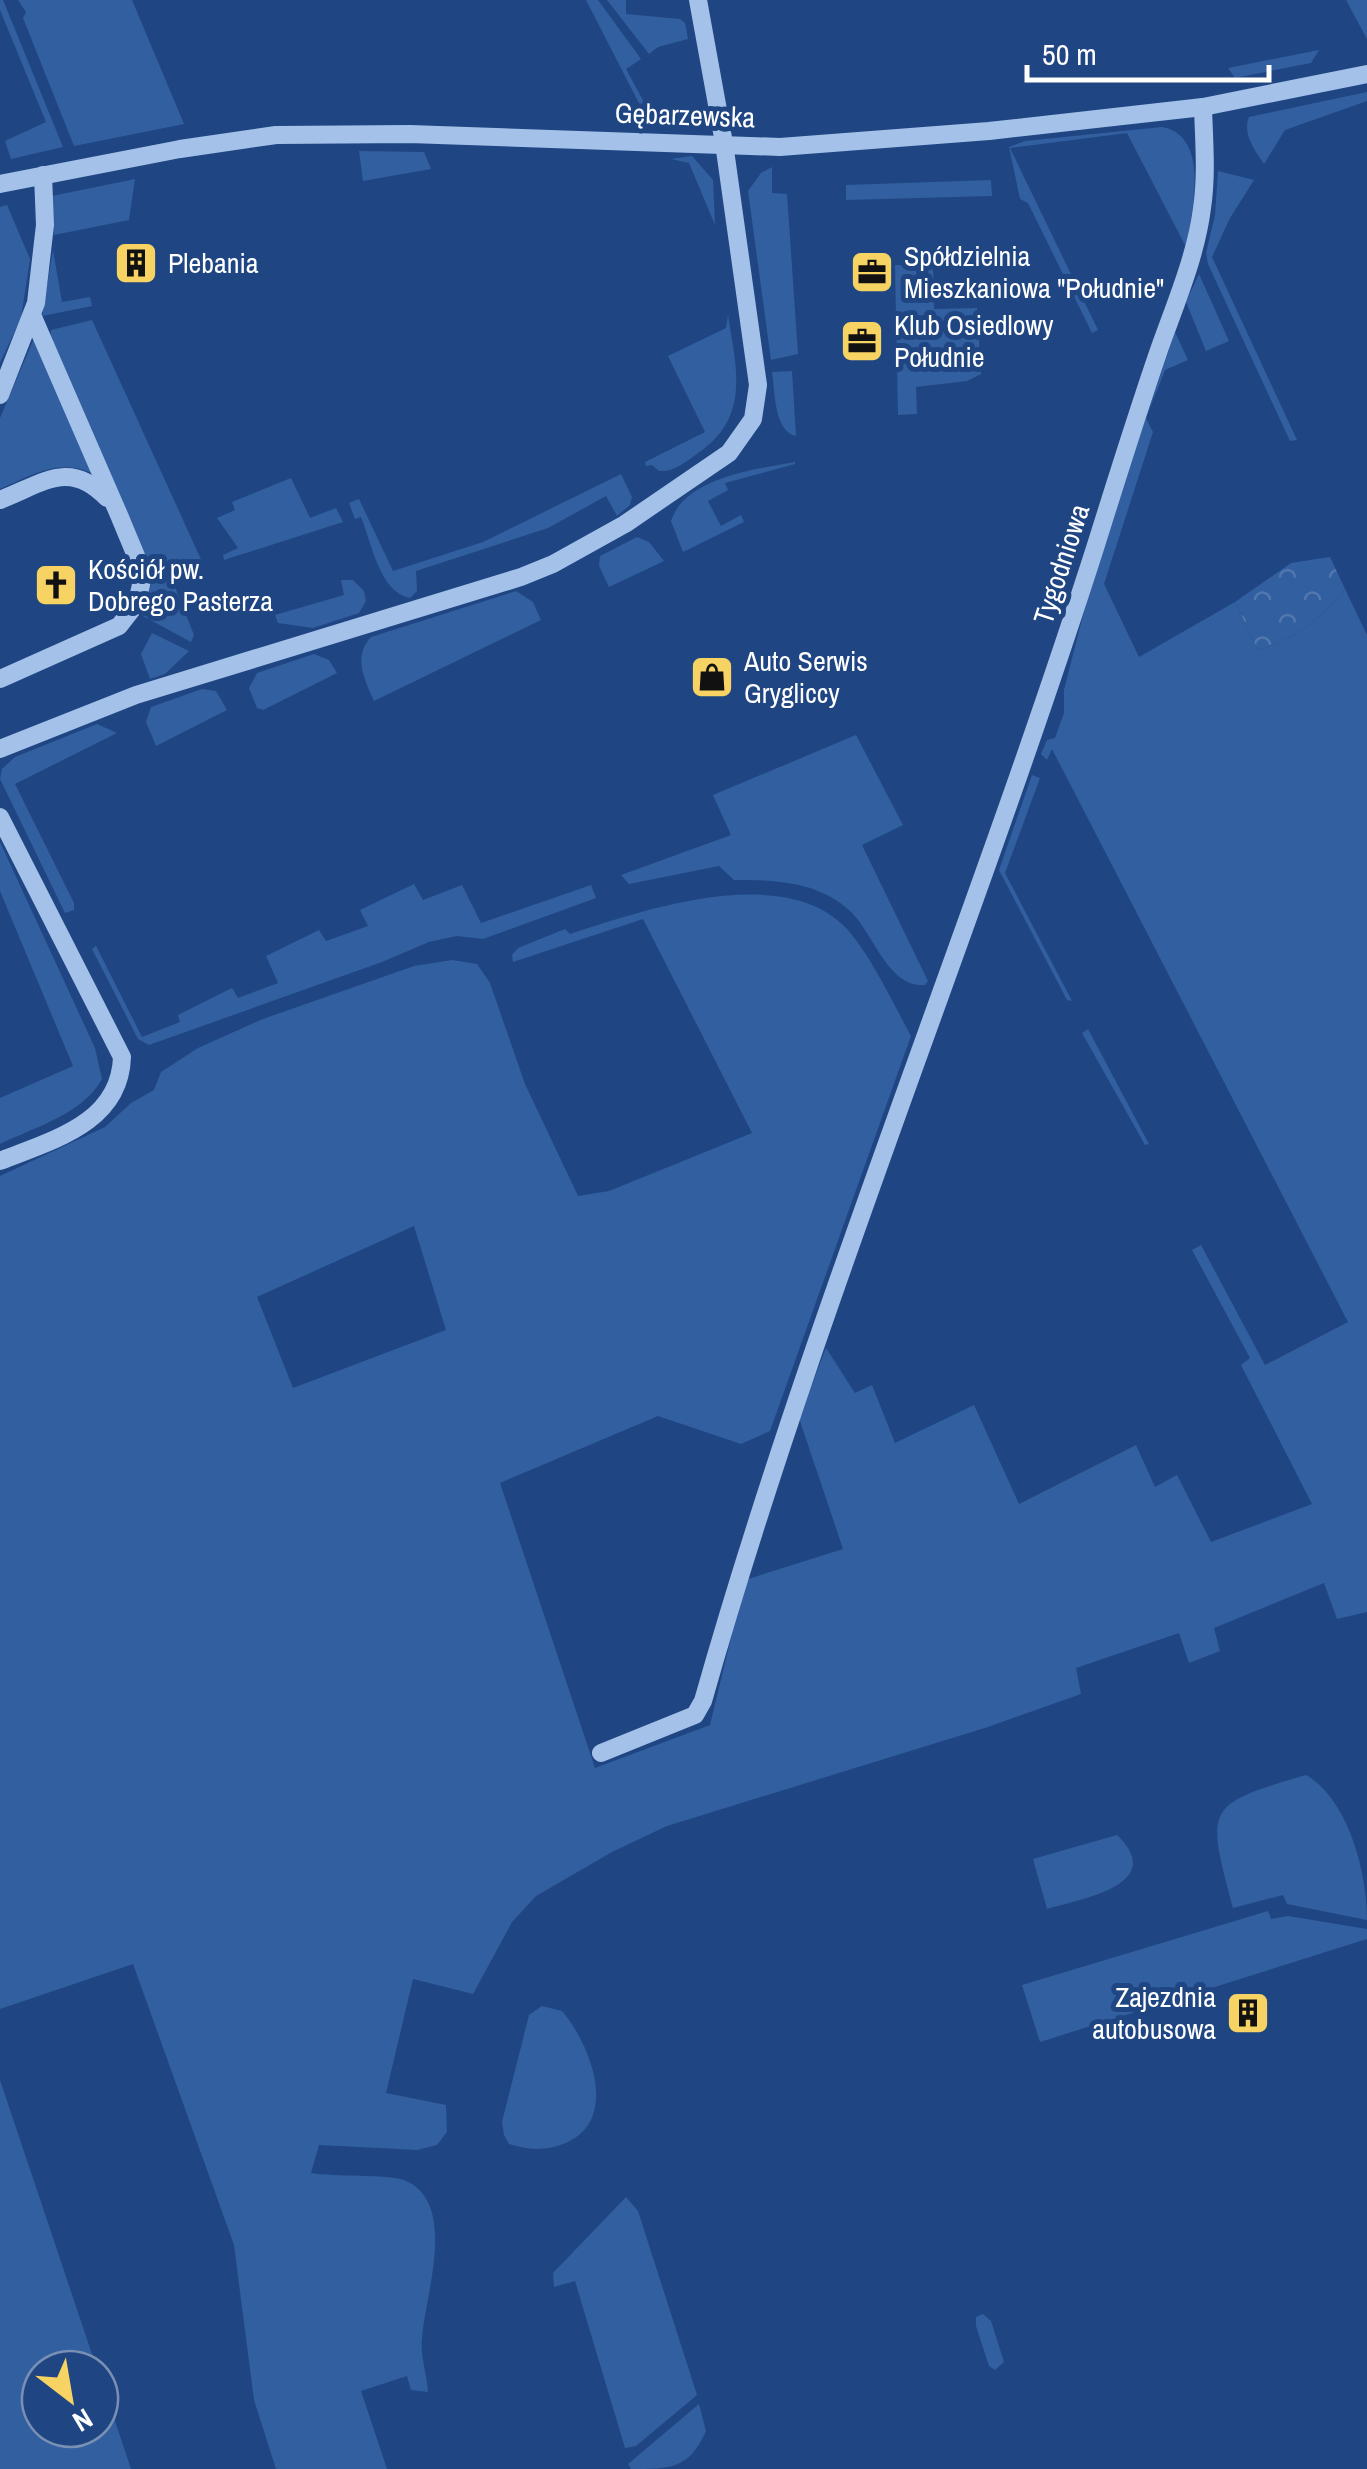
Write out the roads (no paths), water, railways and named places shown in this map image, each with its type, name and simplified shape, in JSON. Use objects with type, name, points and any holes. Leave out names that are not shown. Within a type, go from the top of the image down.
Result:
[{"type":"street","points":[[0,749],[136,695],[522,578],[625,524],[729,453],[754,419],[758,384],[724,143],[698,0]]},
{"type":"street","name":"Gębarzewska","points":[[0,184],[276,135],[410,134],[818,144],[1203,108],[1367,74]]},
{"type":"street","name":"Tygodniowa","points":[[601,1753],[695,1716],[698,1710],[804,1374],[1044,706],[1182,284],[1202,212],[1203,108]]},
{"type":"street","points":[[0,395],[33,316],[45,225],[44,175]]},
{"type":"street","points":[[0,679],[104,634],[130,616],[140,592],[141,568],[33,316]]},
{"type":"street","points":[[0,500],[67,475],[95,486],[120,515]]},
{"type":"street","points":[[0,817],[122,1057],[122,1073],[112,1098],[94,1117],[0,1161]]},
{"type":"place","name":"Plebania","points":[[136,263]]},
{"type":"place","name":"Spółdzielnia Mieszkaniowa \"Południe\"","points":[[872,272]]},
{"type":"place","name":"Klub Osiedlowy Południe","points":[[862,341]]},
{"type":"place","name":"Kościół pw. Dobrego Pasterza","points":[[56,585]]},
{"type":"place","name":"Auto Serwis Grygliccy","points":[[712,677]]},
{"type":"place","name":"Zajezdnia autobusowa","points":[[1248,2013]]}]
